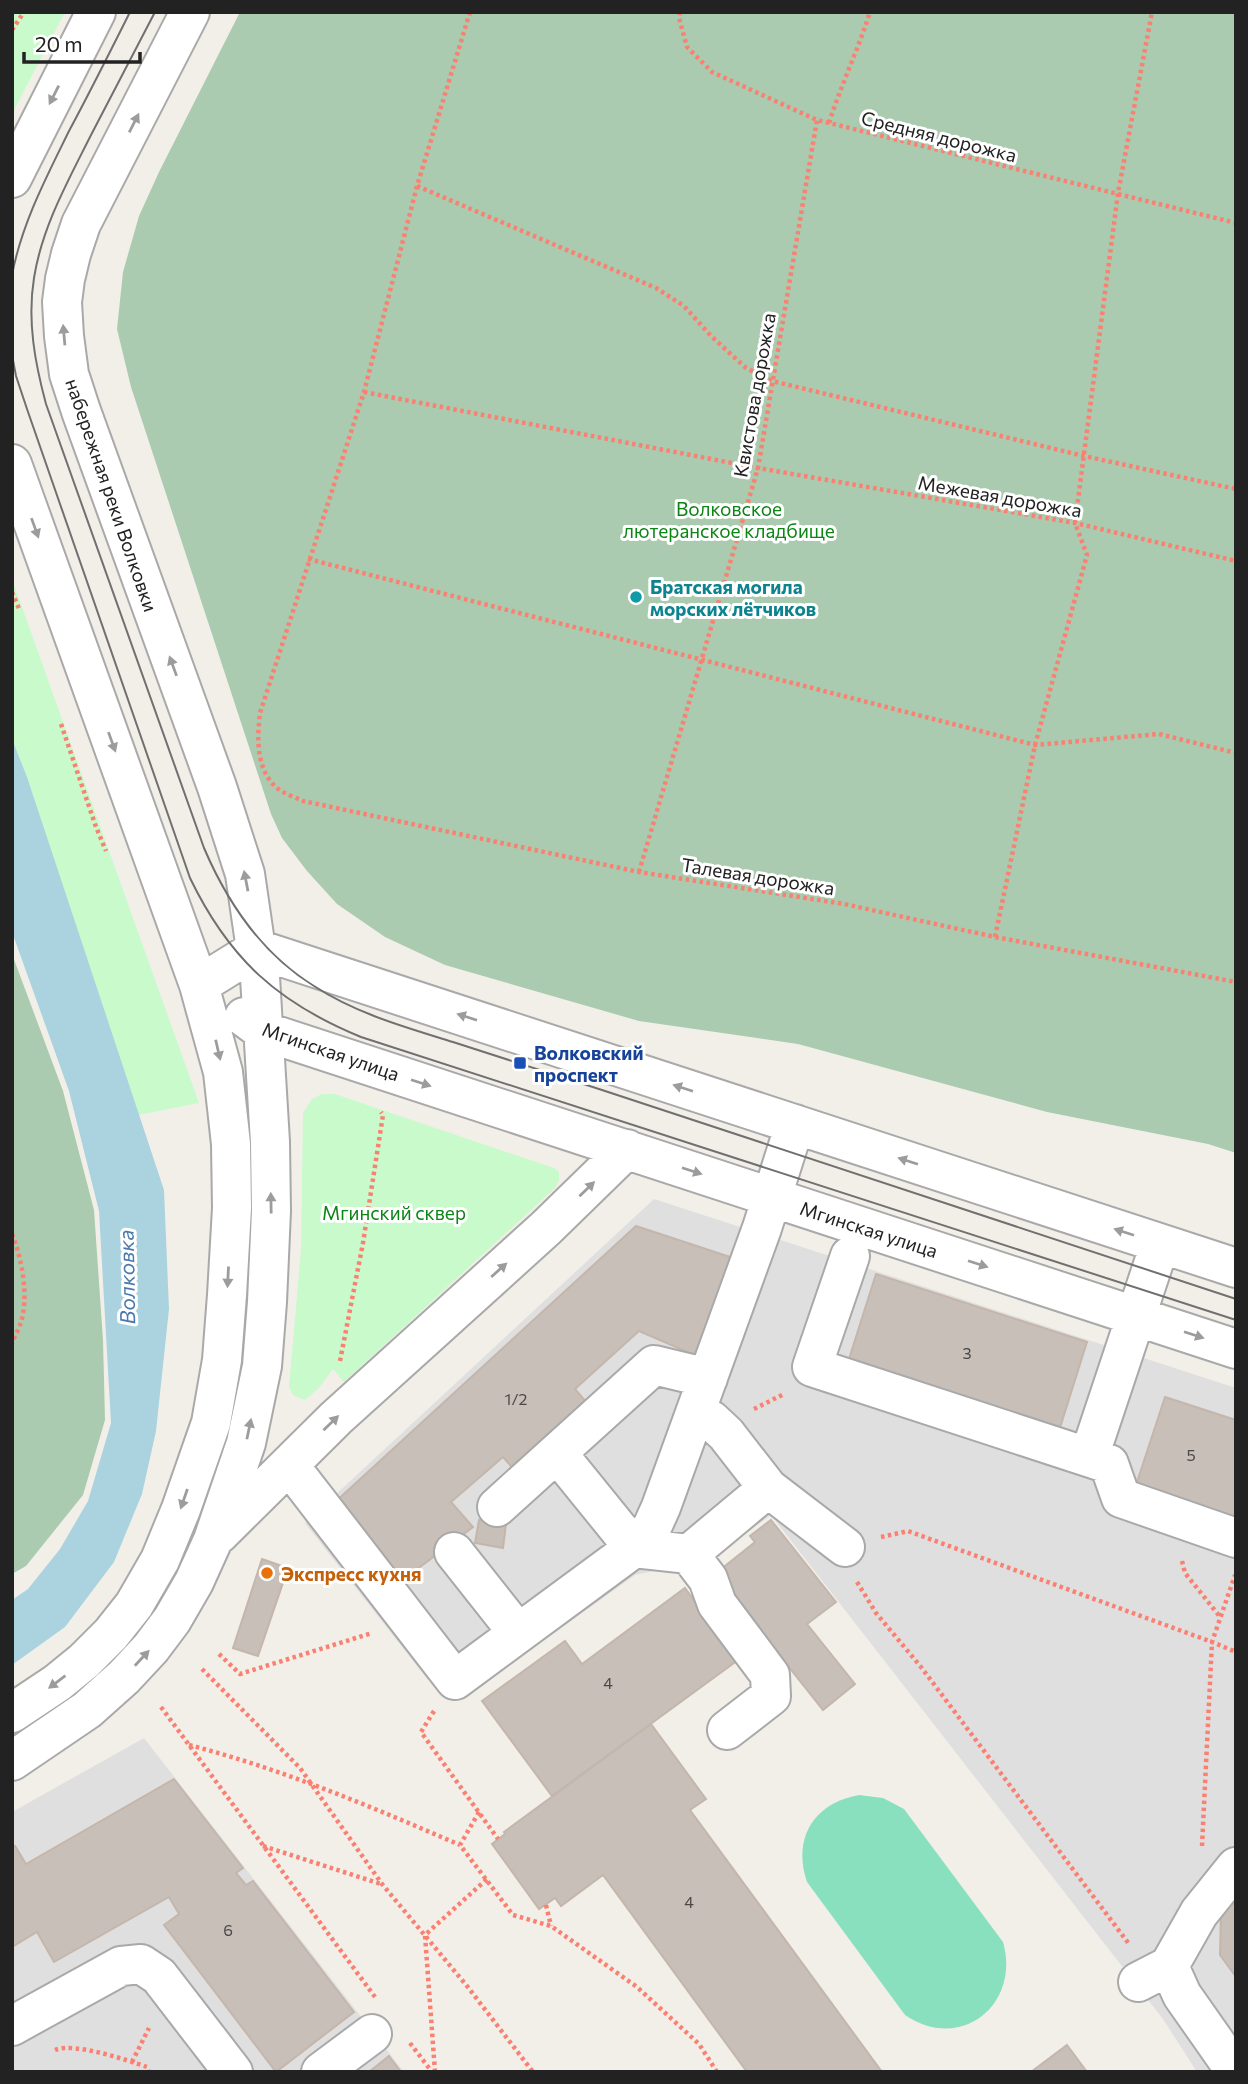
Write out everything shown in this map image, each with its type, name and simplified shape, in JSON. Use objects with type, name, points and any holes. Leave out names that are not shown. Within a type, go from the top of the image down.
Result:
[{"type":"street","points":[[12,178],[96,12]]},
{"type":"street","name":"набережная реки Волковки","points":[[190,12],[81,224],[65,279],[62,302],[64,336],[69,374],[81,411],[233,832],[245,874],[257,949]]},
{"type":"street","points":[[12,464],[199,985],[215,1038],[223,1072],[231,1144],[232,1208],[222,1360],[211,1423],[160,1560],[134,1605],[111,1634],[57,1683],[12,1713]]},
{"type":"street","points":[[12,1761],[29,1752],[87,1710],[124,1677],[172,1620],[213,1540],[246,1443],[262,1366],[271,1212],[270,1142],[257,949]]},
{"type":"street","points":[[199,985],[257,949],[1236,1268]]},
{"type":"street","name":"Мгинская улица","points":[[199,985],[263,1031],[1236,1349]]},
{"type":"street","points":[[289,1465],[455,1680],[634,1548],[652,1527],[708,1406],[795,1124]]},
{"type":"street","points":[[213,1540],[337,1418],[546,1227],[627,1149]]},
{"type":"street","points":[[1088,1457],[1160,1244]]},
{"type":"street","points":[[850,1256],[813,1367],[1108,1464],[1121,1499],[1236,1538]]},
{"type":"street","points":[[497,1507],[654,1365],[708,1406],[768,1488],[845,1546]]},
{"type":"street","points":[[557,1453],[634,1548],[689,1554],[708,1578],[717,1604],[770,1675],[771,1696],[727,1730]]},
{"type":"street","points":[[689,1554],[768,1488]]},
{"type":"street","points":[[454,1552],[518,1633]]},
{"type":"street","points":[[1236,1867],[1154,1974],[1182,1995],[1236,2071]]},
{"type":"street","points":[[12,2026],[121,1966],[141,1964],[159,1976],[233,2072]]},
{"type":"street","points":[[321,2072],[385,2025]]},
{"type":"path","points":[[12,30],[24,12]]},
{"type":"path","points":[[470,12],[417,187],[363,392],[309,559],[1035,745],[1159,734],[1236,753]]},
{"type":"path","name":"Средняя дорожка","points":[[680,12],[679,18],[687,47],[712,72],[817,120],[1236,223]]},
{"type":"path","points":[[829,123],[870,12]]},
{"type":"path","points":[[995,937],[1035,745],[1087,555],[1075,523],[1118,193],[1152,12]]},
{"type":"path","name":"Квистова дорожка","points":[[639,872],[758,468],[817,120]]},
{"type":"path","points":[[417,187],[656,288],[684,306],[711,336],[746,368],[772,381],[1084,456],[1236,489]]},
{"type":"path","name":"Межевая дорожка","points":[[363,392],[758,468],[1075,523],[1236,561]]},
{"type":"path","name":"Талевая дорожка","points":[[309,559],[260,713],[259,741],[264,773],[278,789],[303,802],[639,872],[844,904],[995,937],[1236,982]]},
{"type":"path","points":[[339,1364],[363,1243],[383,1115],[379,1108]]},
{"type":"path","points":[[12,1234],[25,1300],[21,1322],[12,1343]]},
{"type":"path","points":[[708,1406],[803,1383],[813,1367]]},
{"type":"path","points":[[1170,1516],[1185,1573],[1221,1618]]},
{"type":"path","points":[[908,1531],[1236,1653]]},
{"type":"path","points":[[845,1546],[858,1586],[1154,1974]]},
{"type":"path","points":[[1199,1913],[1212,1642],[1236,1574]]},
{"type":"path","points":[[219,1654],[240,1674],[411,1622]]},
{"type":"path","points":[[202,1669],[300,1768],[382,1884],[467,1986],[533,2072]]},
{"type":"path","points":[[455,1680],[421,1732],[498,1839]]},
{"type":"path","points":[[161,1707],[263,1846],[385,2025],[434,2072]]},
{"type":"path","points":[[189,1745],[236,1757],[460,1845],[513,1915],[551,1926],[637,1987],[699,2044],[718,2072]]},
{"type":"path","points":[[460,1845],[479,1812]]},
{"type":"path","points":[[263,1846],[382,1884]]},
{"type":"path","points":[[425,1935],[487,1879]]},
{"type":"path","points":[[546,1905],[551,1926]]},
{"type":"path","points":[[425,1935],[434,2072]]},
{"type":"path","points":[[54,2051],[64,2046],[115,2056],[147,2067],[149,2072]]},
{"type":"shaded area","points":[[654,1199],[1236,1388],[1236,2072],[1197,2072],[1163,2019],[771,1515],[710,1559],[635,1575],[493,1677],[428,1680],[305,1523]]},
{"type":"shaded area","points":[[144,1738],[404,2072],[12,2072],[12,1812]]},
{"type":"green space","points":[[12,12],[65,12],[12,114]]},
{"type":"green space","name":"Волковское лютеранское кладбище","points":[[240,12],[1236,12],[1236,1153],[1208,1144],[1047,1112],[798,1044],[639,1021],[445,965],[385,937],[337,904],[307,871],[282,838],[271,814],[131,387],[117,329],[123,272],[139,216]]},
{"type":"green space","points":[[12,579],[199,1103],[138,1115],[27,777],[12,739]]},
{"type":"green space","points":[[12,954],[63,1091],[94,1210],[103,1340],[105,1420],[83,1495],[26,1566],[12,1574]]},
{"type":"green space","name":"Мгинский сквер","points":[[322,1094],[335,1094],[554,1168],[559,1172],[559,1180],[555,1188],[344,1382],[333,1369],[319,1388],[305,1400],[293,1395],[289,1387],[301,1250],[303,1113],[312,1099]]},
{"type":"green space","points":[[859,1795],[883,1798],[904,1809],[1003,1942],[1006,1965],[1003,1985],[994,2003],[981,2016],[965,2025],[946,2028],[926,2025],[905,2015],[807,1882],[802,1851],[810,1825],[830,1806]]},
{"type":"water","name":"Волковка","points":[[12,739],[164,1190],[169,1309],[156,1431],[142,1494],[114,1562],[65,1627],[12,1665],[12,1600],[28,1589],[60,1549],[88,1501],[111,1423],[99,1211],[69,1091],[12,932]]},
{"type":"building","points":[[636,1226],[733,1258],[701,1358],[639,1331],[575,1389],[591,1408],[518,1474],[503,1457],[451,1502],[473,1527],[392,1588],[332,1505]]},
{"type":"building","points":[[876,1274],[1087,1342],[1059,1431],[848,1362]]},
{"type":"building","points":[[1165,1397],[1236,1420],[1236,1521],[1135,1488]]},
{"type":"building","points":[[479,1520],[506,1524],[503,1548],[475,1543]]},
{"type":"building","points":[[771,1520],[836,1602],[807,1624],[855,1684],[823,1710],[715,1574],[755,1542],[750,1536]]},
{"type":"building","points":[[262,1559],[288,1568],[258,1656],[233,1648]]},
{"type":"building","points":[[685,1588],[738,1660],[552,1796],[482,1701],[565,1641],[582,1664]]},
{"type":"building","points":[[651,1724],[706,1799],[690,1810],[882,2072],[747,2072],[603,1875],[561,1906],[555,1898],[539,1909],[492,1844],[505,1834],[504,1832]]},
{"type":"building","points":[[174,1779],[243,1868],[236,1873],[246,1885],[253,1881],[354,2012],[276,2072],[164,1925],[179,1914],[169,1897],[54,1962],[37,1932],[12,1947],[12,1847],[15,1846],[26,1864]]},
{"type":"building","points":[[1236,1893],[1236,1977],[1220,1955],[1221,1911]]},
{"type":"building","points":[[1067,2045],[1087,2072],[1031,2072]]},
{"type":"building","points":[[389,2056],[401,2072],[369,2072]]},
{"type":"tram line","points":[[12,275],[28,219],[43,184],[130,12]]},
{"type":"tram line","points":[[155,12],[49,222],[34,278],[31,310],[33,342],[46,404],[204,848],[224,889],[248,926],[278,959],[295,973],[330,996],[382,1019],[1236,1299]]},
{"type":"tram line","points":[[12,355],[27,409],[190,878],[205,907],[239,955],[281,993],[331,1024],[361,1037],[1236,1320]]},
{"type":"place","name":"Братская могила морских лётчиков","points":[[636,597]]},
{"type":"place","name":"Волковский проспект","points":[[520,1063]]},
{"type":"place","name":"Экспресс кухня","points":[[267,1573]]}]
